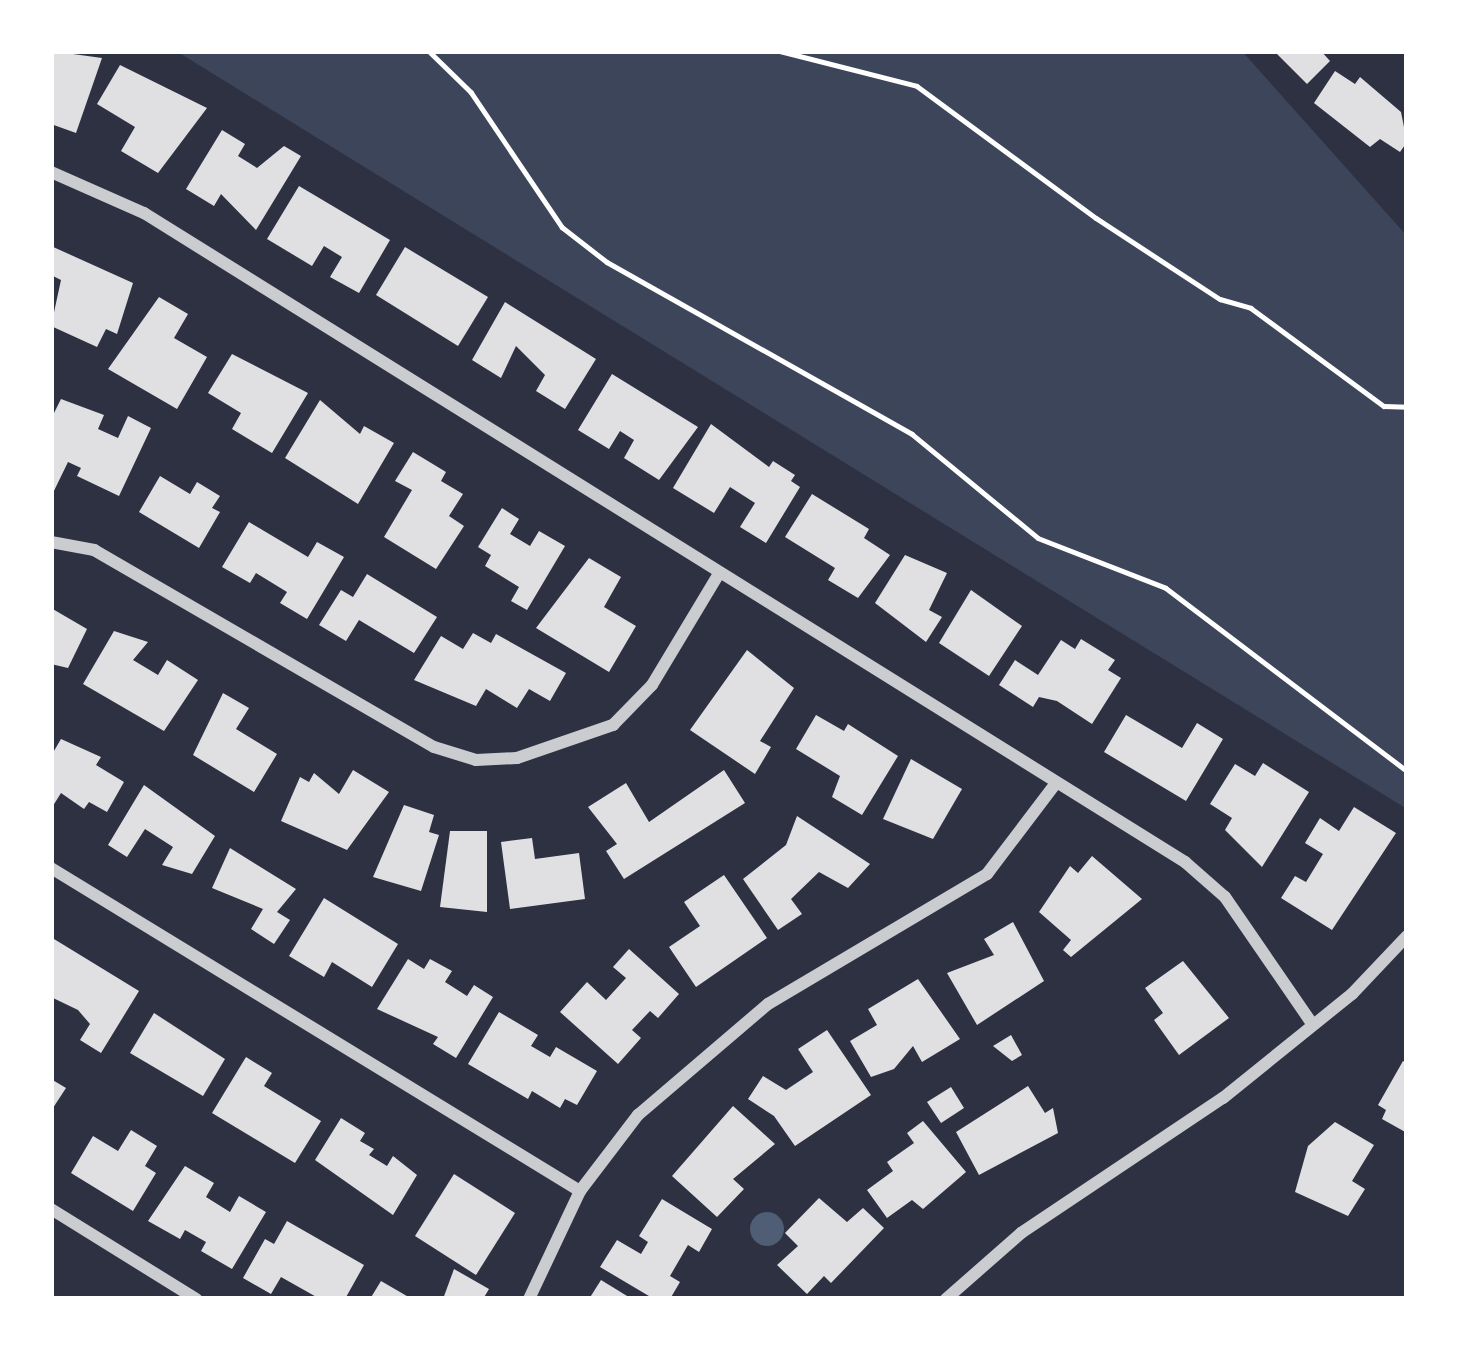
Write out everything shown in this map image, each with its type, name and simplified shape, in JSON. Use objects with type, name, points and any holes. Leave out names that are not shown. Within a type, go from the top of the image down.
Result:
[{"type":"street","points":[[51,172],[145,213],[718,575],[1185,862],[1225,897],[1312,1025]]},
{"type":"street","points":[[51,542],[94,550],[434,748],[476,760],[536,754],[613,725],[652,685],[718,575]]},
{"type":"street","points":[[529,1299],[580,1191],[638,1115],[707,1048],[987,874],[1057,783]]},
{"type":"street","points":[[51,868],[580,1191]]},
{"type":"street","points":[[946,1299],[1022,1233],[1223,1098],[1312,1025],[1407,936]]},
{"type":"street","points":[[51,1209],[196,1299]]},
{"type":"path","points":[[429,51],[471,92],[562,227],[607,262],[912,434],[1038,538],[1166,588],[1407,772]]},
{"type":"path","points":[[780,51],[917,86],[1096,218],[1220,298],[1251,308],[1384,406],[1407,407]]},
{"type":"shaded area","points":[[176,51],[1242,51],[1407,236],[1407,809]]},
{"type":"shaded area","points":[[767,1212],[779,1217],[784,1229],[779,1241],[767,1246],[755,1241],[750,1229],[755,1217]]},
{"type":"building","points":[[51,51],[102,58],[76,133],[51,124]]},
{"type":"building","points":[[1274,51],[1321,51],[1330,61],[1307,84]]},
{"type":"building","points":[[120,65],[207,108],[158,173],[121,151],[135,127],[97,104]]},
{"type":"building","points":[[1335,71],[1355,84],[1360,77],[1401,112],[1407,142],[1400,152],[1380,139],[1370,147],[1314,103]]},
{"type":"building","points":[[222,130],[245,144],[238,156],[257,168],[284,146],[301,156],[256,230],[221,194],[214,206],[186,189]]},
{"type":"building","points":[[299,186],[390,240],[359,293],[330,277],[342,257],[324,246],[312,266],[267,239]]},
{"type":"building","points":[[51,246],[133,283],[117,334],[106,329],[97,347],[51,326],[61,280],[51,275]]},
{"type":"building","points":[[405,247],[488,297],[458,346],[376,295]]},
{"type":"building","points":[[159,297],[188,314],[174,338],[207,357],[177,409],[108,369]]},
{"type":"building","points":[[505,302],[596,359],[565,409],[536,391],[545,375],[516,346],[501,378],[472,360]]},
{"type":"building","points":[[232,354],[308,393],[272,453],[232,429],[241,413],[208,393]]},
{"type":"building","points":[[612,374],[698,427],[659,480],[624,458],[634,440],[620,431],[609,449],[578,430]]},
{"type":"building","points":[[61,399],[104,415],[98,429],[118,438],[128,416],[151,428],[119,496],[77,476],[81,468],[68,462],[51,497],[51,419]]},
{"type":"building","points":[[320,400],[360,434],[364,426],[394,443],[358,504],[285,458]]},
{"type":"building","points":[[711,424],[769,467],[773,461],[795,475],[791,481],[800,487],[766,543],[740,527],[755,503],[730,487],[714,513],[673,488]]},
{"type":"building","points":[[413,452],[446,472],[441,481],[463,494],[449,516],[464,526],[436,569],[384,537],[412,490],[395,481]]},
{"type":"building","points":[[160,476],[190,494],[197,482],[220,496],[212,508],[220,512],[199,548],[139,512]]},
{"type":"building","points":[[812,494],[869,529],[864,538],[890,555],[858,598],[828,580],[835,568],[785,537]]},
{"type":"building","points":[[502,508],[519,519],[510,534],[530,546],[539,531],[565,546],[527,610],[511,601],[519,587],[485,566],[491,555],[478,547]]},
{"type":"building","points":[[249,522],[308,557],[317,542],[344,557],[307,619],[280,603],[287,592],[256,573],[250,583],[222,567]]},
{"type":"building","points":[[905,555],[947,573],[929,610],[942,617],[926,642],[875,603]]},
{"type":"building","points":[[589,558],[621,577],[604,607],[636,626],[609,672],[536,628]]},
{"type":"building","points":[[367,574],[437,617],[414,653],[359,620],[346,641],[319,625],[341,590],[353,597]]},
{"type":"building","points":[[971,590],[1022,626],[989,676],[939,643]]},
{"type":"building","points":[[51,608],[87,629],[68,668],[51,664]]},
{"type":"building","points":[[114,631],[148,642],[133,660],[158,675],[167,660],[198,680],[164,731],[83,684]]},
{"type":"building","points":[[473,633],[491,643],[496,634],[566,673],[550,701],[529,689],[517,708],[486,689],[476,706],[414,680],[441,636],[463,649]]},
{"type":"building","points":[[1081,639],[1115,660],[1108,670],[1121,678],[1092,724],[1057,701],[1039,697],[1033,707],[999,685],[1015,660],[1038,675],[1061,640],[1075,649]]},
{"type":"building","points":[[747,650],[794,688],[760,741],[771,747],[755,774],[690,730]]},
{"type":"building","points":[[223,693],[249,708],[236,729],[277,754],[254,792],[193,755]]},
{"type":"building","points":[[816,715],[844,731],[848,724],[898,756],[862,815],[832,797],[840,776],[796,749]]},
{"type":"building","points":[[1126,715],[1182,748],[1197,723],[1223,739],[1186,801],[1104,752]]},
{"type":"building","points":[[61,739],[101,757],[96,765],[124,782],[107,812],[89,802],[84,809],[61,793],[51,809],[51,756]]},
{"type":"building","points":[[911,759],[962,789],[933,839],[883,819]]},
{"type":"building","points":[[1263,763],[1309,792],[1262,867],[1225,830],[1232,818],[1210,804],[1235,764],[1255,776]]},
{"type":"building","points":[[353,770],[389,792],[347,850],[281,821],[300,777],[309,782],[314,773],[339,794]]},
{"type":"building","points":[[724,770],[745,803],[624,879],[606,851],[617,844],[588,807],[626,783],[649,822]]},
{"type":"building","points":[[144,785],[215,836],[192,874],[162,865],[173,847],[145,829],[127,857],[108,845]]},
{"type":"building","points":[[404,805],[434,815],[429,832],[439,835],[421,891],[373,877]]},
{"type":"building","points":[[1354,807],[1396,833],[1332,930],[1281,898],[1295,876],[1306,882],[1323,854],[1305,843],[1320,818],[1339,831]]},
{"type":"building","points":[[797,816],[870,864],[848,888],[819,872],[791,899],[802,914],[778,930],[743,879],[786,845]]},
{"type":"building","points":[[450,831],[487,831],[487,912],[440,907]]},
{"type":"building","points":[[532,838],[535,859],[579,853],[585,899],[510,909],[501,842]]},
{"type":"building","points":[[230,848],[296,889],[277,912],[290,920],[274,944],[251,929],[263,909],[212,888]]},
{"type":"building","points":[[1092,856],[1142,899],[1071,957],[1063,950],[1071,940],[1039,912],[1070,866],[1078,873]]},
{"type":"building","points":[[724,875],[767,938],[696,987],[669,947],[700,926],[684,902]]},
{"type":"building","points":[[324,898],[398,944],[372,987],[332,962],[324,977],[289,956]]},
{"type":"building","points":[[1013,922],[1044,981],[977,1025],[947,973],[994,955],[984,939]]},
{"type":"building","points":[[54,939],[139,991],[101,1053],[80,1040],[90,1024],[78,1010],[51,997]]},
{"type":"building","points":[[629,949],[679,994],[658,1018],[650,1011],[632,1030],[641,1038],[618,1064],[560,1012],[587,982],[606,1000],[626,978],[613,967]]},
{"type":"building","points":[[408,959],[424,969],[430,959],[452,971],[445,982],[467,996],[474,985],[493,997],[456,1058],[433,1044],[438,1037],[377,1009]]},
{"type":"building","points":[[1183,961],[1229,1018],[1179,1055],[1154,1020],[1163,1013],[1145,988]]},
{"type":"building","points":[[918,979],[960,1039],[922,1062],[913,1046],[894,1069],[871,1077],[850,1041],[877,1025],[868,1009]]},
{"type":"building","points":[[499,1012],[538,1035],[531,1046],[550,1057],[556,1047],[597,1071],[577,1105],[565,1099],[560,1108],[532,1091],[528,1099],[468,1064]]},
{"type":"building","points":[[154,1013],[225,1059],[203,1096],[130,1053]]},
{"type":"building","points":[[827,1030],[871,1095],[795,1146],[774,1116],[748,1099],[763,1076],[786,1090],[813,1072],[798,1049]]},
{"type":"building","points":[[1011,1035],[1022,1055],[1012,1061],[993,1046]]},
{"type":"building","points":[[246,1057],[272,1073],[264,1086],[321,1121],[295,1163],[212,1113]]},
{"type":"building","points":[[1403,1061],[1407,1063],[1407,1133],[1382,1119],[1386,1110],[1378,1105]]},
{"type":"building","points":[[51,1079],[66,1088],[51,1111]]},
{"type":"building","points":[[1028,1086],[1045,1113],[1053,1108],[1058,1133],[979,1175],[956,1132]]},
{"type":"building","points":[[951,1087],[964,1108],[941,1123],[927,1102]]},
{"type":"building","points":[[733,1106],[775,1144],[733,1179],[744,1189],[717,1217],[672,1176]]},
{"type":"building","points":[[341,1118],[365,1133],[360,1141],[374,1149],[369,1155],[387,1166],[393,1156],[417,1175],[393,1215],[315,1160]]},
{"type":"building","points":[[923,1121],[966,1172],[923,1209],[912,1200],[887,1218],[867,1190],[893,1171],[887,1162],[914,1143],[907,1133]]},
{"type":"building","points":[[1335,1122],[1374,1145],[1352,1181],[1365,1189],[1348,1216],[1295,1192],[1308,1146]]},
{"type":"building","points":[[131,1130],[157,1146],[145,1166],[156,1173],[133,1211],[71,1173],[93,1136],[118,1151]]},
{"type":"building","points":[[185,1166],[214,1183],[206,1197],[230,1212],[239,1196],[266,1212],[232,1269],[201,1251],[206,1242],[185,1230],[180,1239],[148,1221]]},
{"type":"building","points":[[454,1174],[515,1213],[476,1275],[415,1236]]},
{"type":"building","points":[[819,1198],[847,1222],[863,1208],[884,1228],[831,1283],[824,1276],[807,1294],[777,1265],[798,1246],[785,1233]]},
{"type":"building","points":[[662,1199],[712,1229],[699,1252],[688,1245],[670,1276],[680,1282],[670,1299],[654,1299],[600,1267],[617,1240],[641,1254],[648,1242],[639,1236]]},
{"type":"building","points":[[287,1221],[364,1265],[345,1299],[320,1299],[281,1277],[271,1294],[243,1278],[265,1239],[274,1244]]},
{"type":"building","points":[[454,1269],[489,1289],[483,1299],[443,1299]]},
{"type":"building","points":[[601,1280],[632,1299],[589,1299]]},
{"type":"building","points":[[381,1281],[412,1299],[370,1299]]}]
